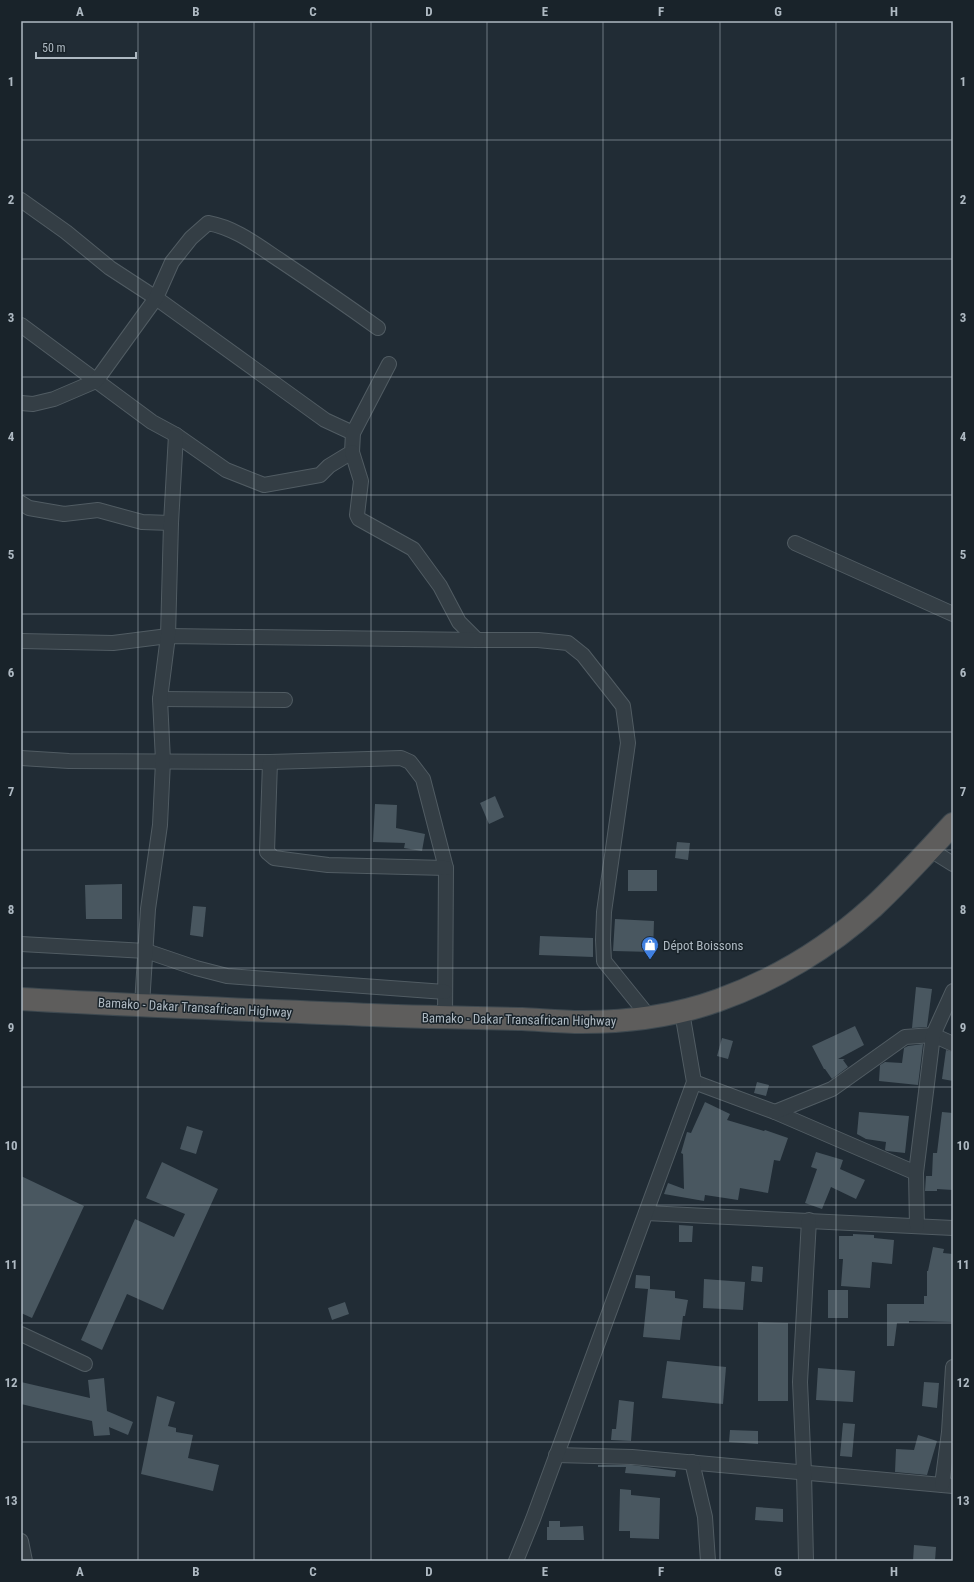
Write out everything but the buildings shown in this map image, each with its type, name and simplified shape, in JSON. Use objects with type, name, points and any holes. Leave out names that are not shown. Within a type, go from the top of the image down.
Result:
[{"type":"highway","name":"Bamako - Dakar Transafrican Highway","points":[[21,999],[445,1018],[520,1019],[581,1022],[650,1018],[682,1012],[721,1000],[755,986],[811,955],[848,928],[872,907],[953,824]]},
{"type":"street","points":[[21,200],[66,232],[110,268],[156,298],[325,420],[353,433]]},
{"type":"street","points":[[21,403],[33,404],[54,399],[96,381],[156,298],[172,262],[191,238],[208,223],[222,226],[240,234],[378,328]]},
{"type":"street","points":[[21,325],[152,422],[176,435],[226,470],[264,485],[320,475],[329,466],[352,452]]},
{"type":"street","points":[[389,364],[353,433],[352,452],[361,482],[357,514],[359,519],[413,549],[440,586],[459,622],[477,640]]},
{"type":"street","points":[[142,1005],[148,909],[160,825],[162,761],[160,699],[168,636],[171,523],[176,435]]},
{"type":"street","points":[[24,507],[64,514],[98,510],[142,522],[171,523]]},
{"type":"street","points":[[795,543],[953,614]]},
{"type":"street","points":[[21,641],[113,643],[168,636],[538,640],[568,643],[583,655],[623,706],[628,743],[604,912],[604,961],[650,1018]]},
{"type":"street","points":[[160,699],[285,700]]},
{"type":"street","points":[[21,758],[69,761],[270,762],[401,758],[410,762],[422,778],[446,868],[445,1018]]},
{"type":"street","points":[[270,762],[267,852],[274,858],[328,865],[446,868]]},
{"type":"street","points":[[929,849],[953,864]]},
{"type":"street","points":[[21,944],[146,951],[196,968],[227,976],[445,992]]},
{"type":"street","points":[[918,1226],[916,1173],[933,1035],[953,991]]},
{"type":"street","points":[[516,1561],[533,1519],[694,1082],[682,1012]]},
{"type":"street","points":[[775,1112],[832,1089],[905,1037],[933,1035],[953,1044]]},
{"type":"street","points":[[694,1082],[775,1112],[916,1173]]},
{"type":"street","points":[[646,1213],[953,1228]]},
{"type":"street","points":[[806,1561],[800,1382],[809,1220]]},
{"type":"street","points":[[21,1334],[85,1364]]},
{"type":"street","points":[[556,1455],[632,1456],[947,1486],[948,1432],[953,1367]]},
{"type":"street","points":[[692,1462],[705,1517],[708,1561]]},
{"type":"street","points":[[21,1541],[25,1561]]},
{"type":"place","name":"Dépot Boissons","points":[[650,960]]}]
